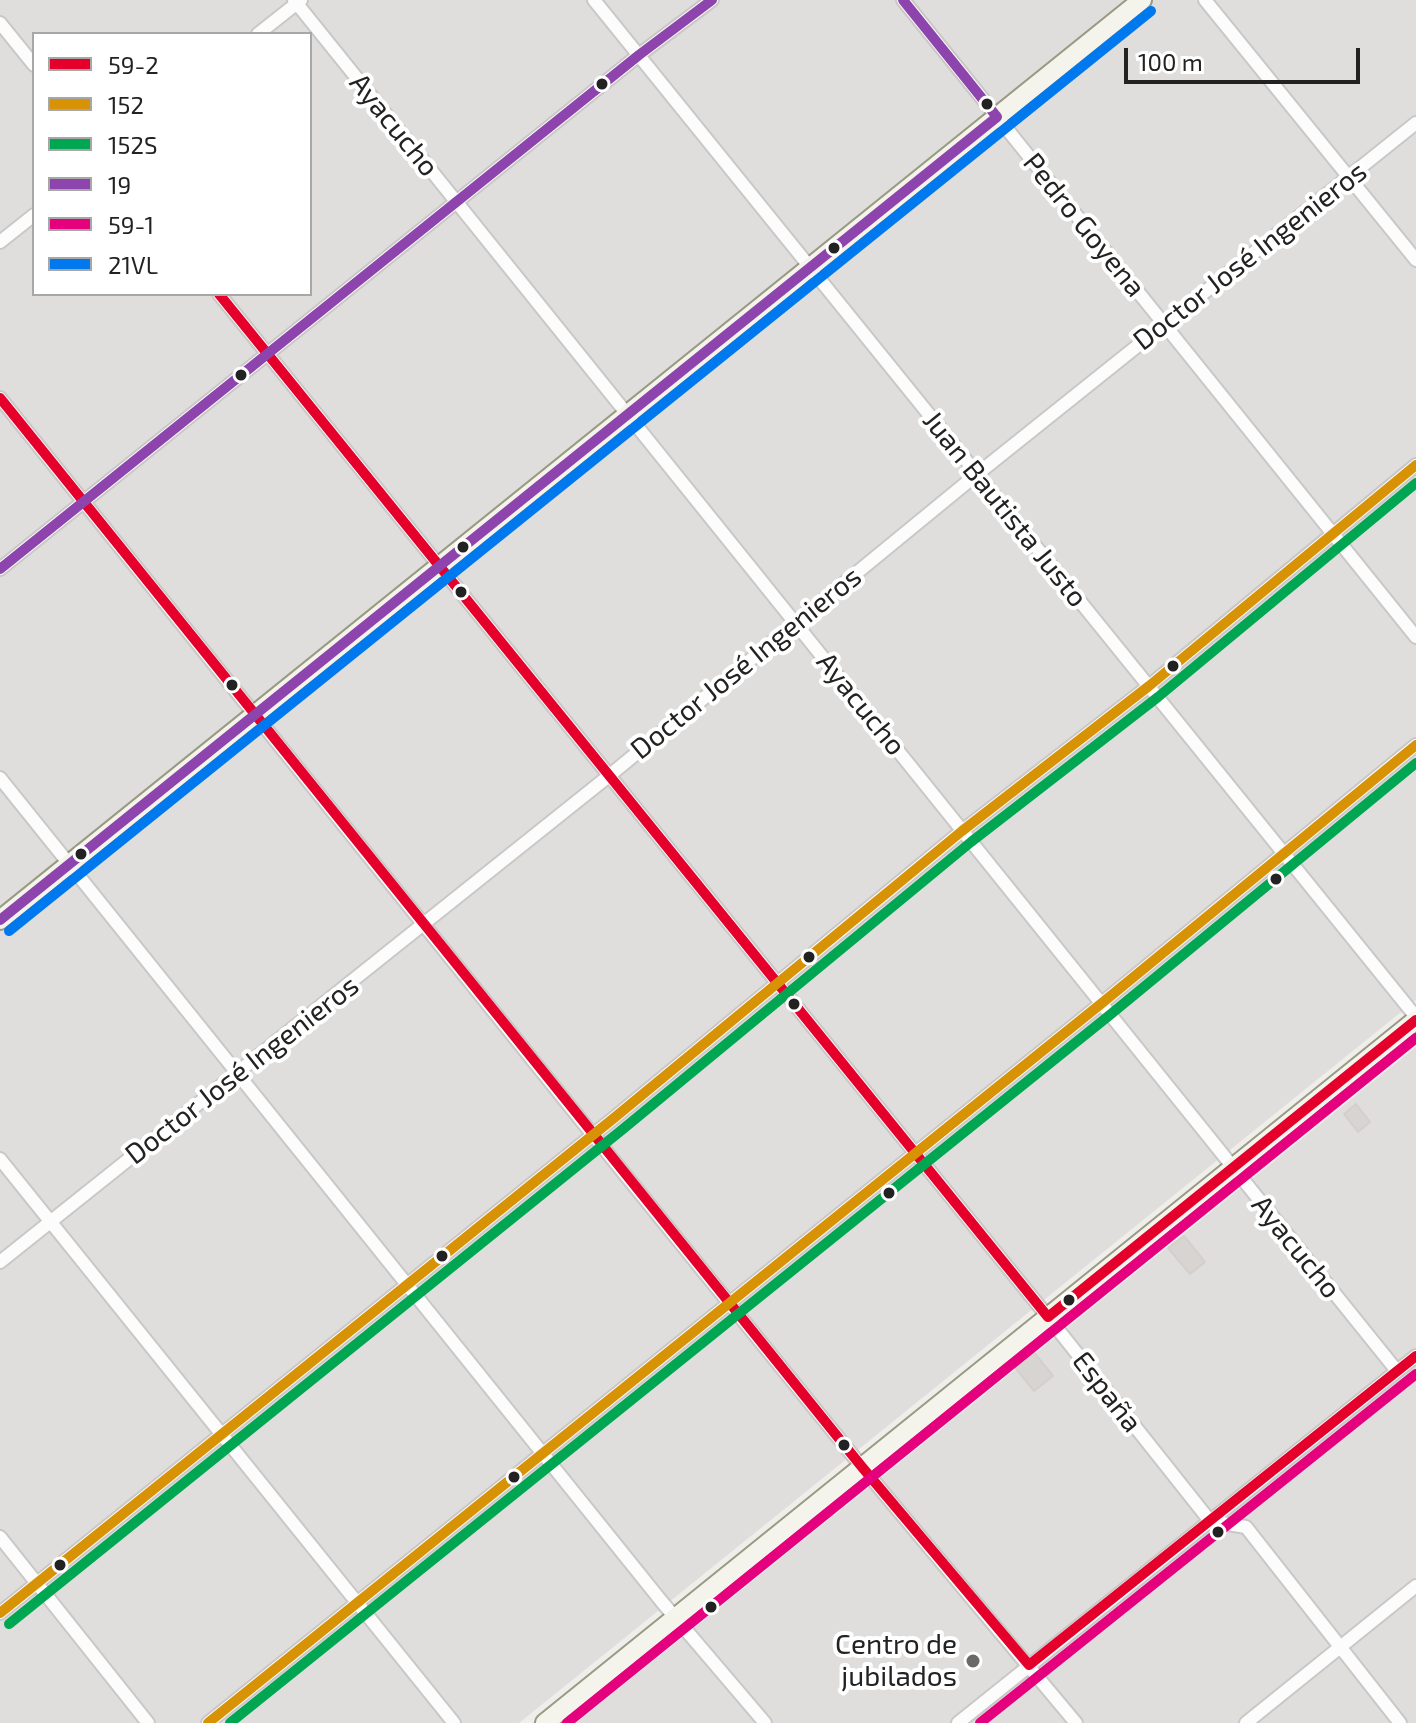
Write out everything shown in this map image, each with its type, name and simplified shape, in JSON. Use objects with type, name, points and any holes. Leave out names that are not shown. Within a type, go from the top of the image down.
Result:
[{"type":"street","name":"Juan Bautista Justo","points":[[594,0],[1416,1019]]},
{"type":"street","points":[[0,569],[639,55],[712,0]]},
{"type":"street","name":"Pedro Goyena","points":[[903,0],[1416,637]]},
{"type":"street","points":[[0,920],[1142,0]]},
{"type":"street","points":[[1205,0],[1416,260]]},
{"type":"street","points":[[260,32],[297,1]]},
{"type":"street","name":"Ayacucho","points":[[297,1],[1397,1371]]},
{"type":"street","points":[[0,23],[32,63]]},
{"type":"street","name":"Doctor José Ingenieros","points":[[0,1262],[423,926],[976,475],[1416,123]]},
{"type":"street","points":[[0,242],[32,217]]},
{"type":"street","name":"España","points":[[221,296],[1210,1521]]},
{"type":"street","points":[[0,398],[862,1467],[1076,1723]]},
{"type":"street","points":[[0,1613],[593,1135],[962,831],[1149,686],[1416,465]]},
{"type":"street","points":[[208,1723],[1102,1003],[1416,745]]},
{"type":"street","points":[[0,778],[542,1454],[674,1617],[765,1723]]},
{"type":"street","points":[[545,1723],[1416,1019]]},
{"type":"street","points":[[0,1159],[454,1723]]},
{"type":"street","points":[[958,1723],[1416,1356]]},
{"type":"street","points":[[1210,1521],[1246,1527],[1400,1723]]},
{"type":"street","points":[[0,1537],[148,1723]]},
{"type":"street","points":[[1246,1723],[1416,1586]]},
{"type":"shaded area","points":[[0,0],[1416,0],[1416,1000],[519,1723],[0,1723]]},
{"type":"shaded area","points":[[1416,1047],[1416,1723],[576,1723]]},
{"type":"building","points":[[1356,1104],[1370,1122],[1358,1132],[1344,1114]]},
{"type":"building","points":[[1184,1236],[1205,1262],[1190,1274],[1168,1248]]},
{"type":"building","points":[[1032,1350],[1053,1376],[1034,1391],[1013,1365]]},
{"type":"transit line","name":"19","points":[[0,569],[639,55],[712,0]]},
{"type":"transit line","name":"19","points":[[0,920],[997,117],[903,0]]},
{"type":"transit line","name":"21VL","points":[[9,931],[1151,11]]},
{"type":"transit line","name":"59-2","points":[[221,296],[1048,1317],[1416,1020]]},
{"type":"transit line","name":"59-2","points":[[0,398],[862,1467],[1029,1665],[1416,1356]]},
{"type":"transit line","name":"152","points":[[0,1613],[614,1118],[962,831],[1149,686],[1416,465]]},
{"type":"transit line","name":"152S","points":[[9,1624],[623,1129],[971,842],[1158,697],[1416,483]]},
{"type":"transit line","name":"152","points":[[208,1723],[1102,1003],[1416,745]]},
{"type":"transit line","name":"152S","points":[[230,1723],[1111,1014],[1416,763]]},
{"type":"transit line","name":"59-1","points":[[567,1723],[1416,1038]]},
{"type":"transit line","name":"59-1","points":[[980,1723],[1416,1374]]},
{"type":"place","name":"Centro de jubilados","points":[[973,1661]]}]
